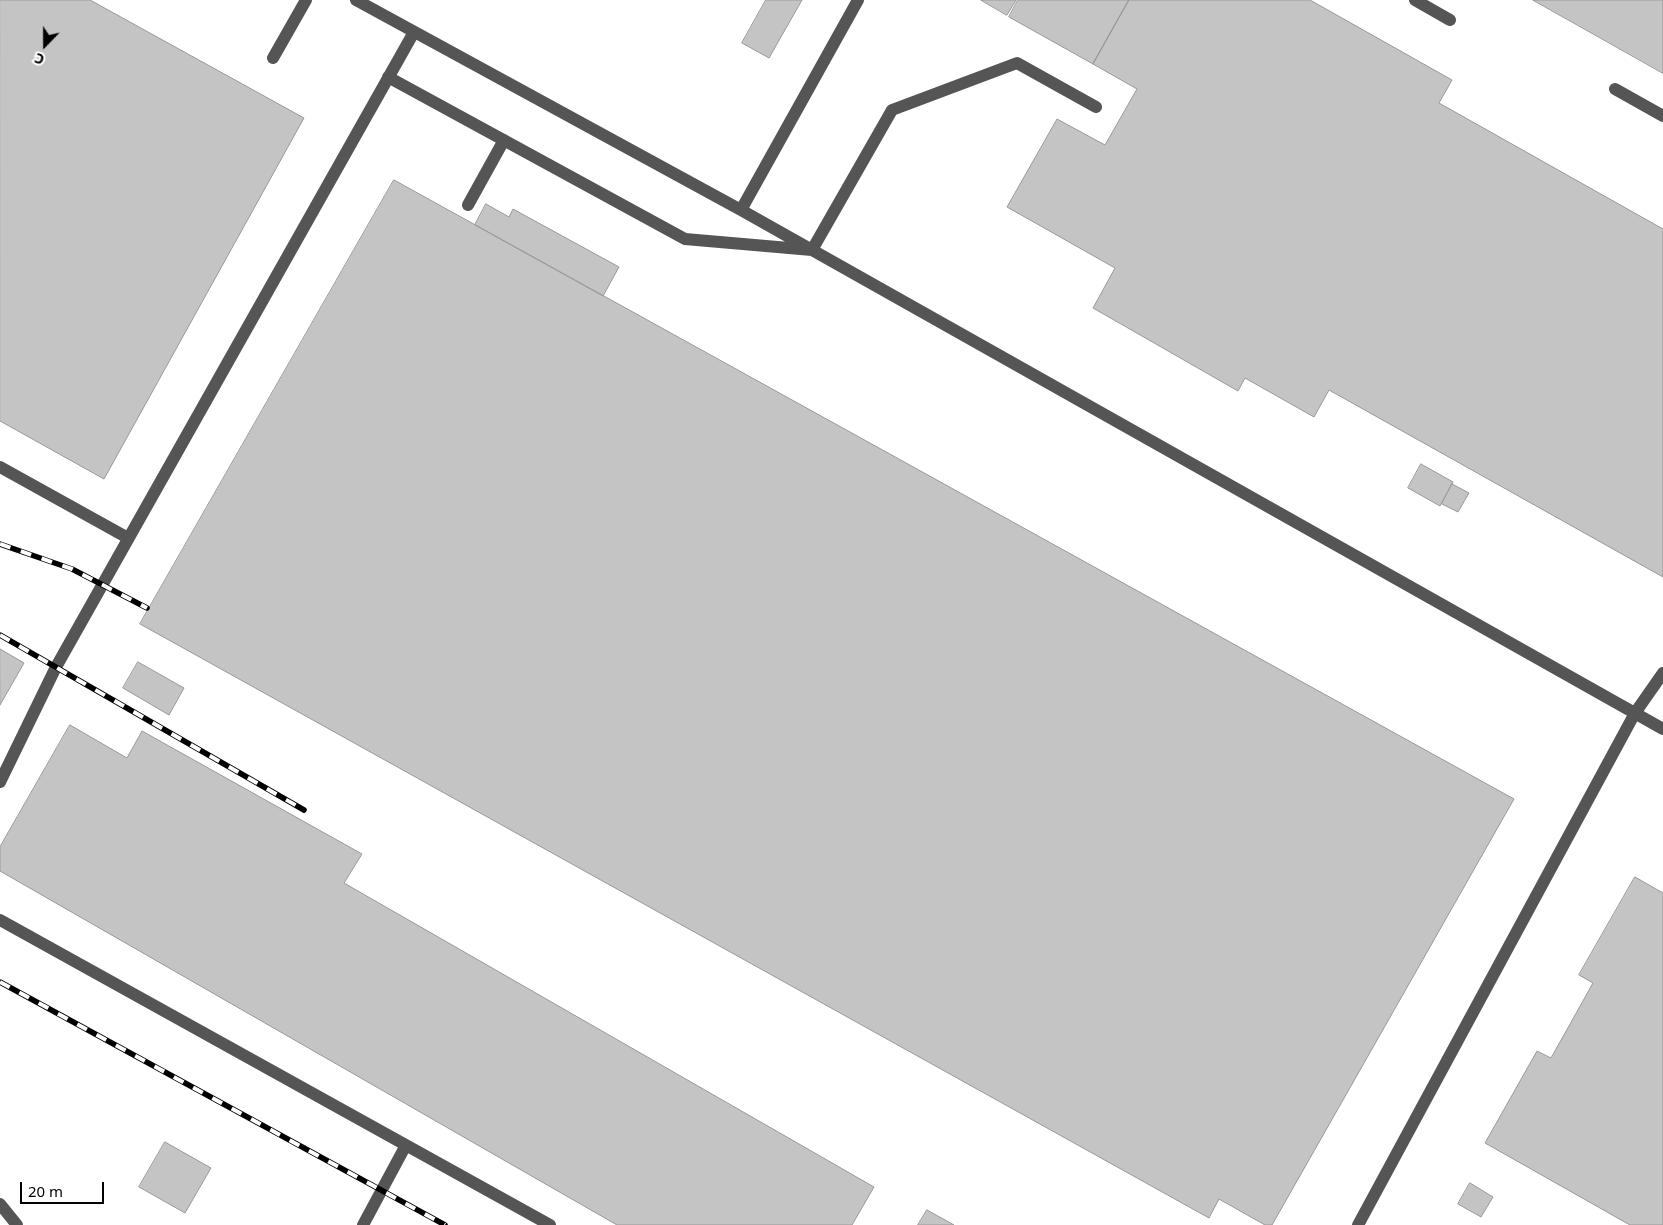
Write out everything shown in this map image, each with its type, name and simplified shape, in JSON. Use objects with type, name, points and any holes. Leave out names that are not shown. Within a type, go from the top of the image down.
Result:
[{"type":"lane","points":[[273,58],[306,0]]},
{"type":"lane","points":[[356,0],[742,210],[1663,729]]},
{"type":"lane","points":[[742,210],[858,0]]},
{"type":"lane","points":[[1415,0],[1450,20]]},
{"type":"lane","points":[[0,782],[56,667],[414,32]]},
{"type":"lane","points":[[812,250],[892,110],[1017,63],[1096,108]]},
{"type":"lane","points":[[388,77],[685,239],[812,250]]},
{"type":"lane","points":[[1615,90],[1663,116]]},
{"type":"lane","points":[[468,205],[504,140]]},
{"type":"lane","points":[[0,467],[128,538]]},
{"type":"lane","points":[[1359,1225],[1636,714],[1663,673]]},
{"type":"lane","points":[[0,920],[550,1225]]},
{"type":"lane","points":[[363,1225],[406,1145]]},
{"type":"lane","points":[[0,1204],[17,1225]]},
{"type":"building","points":[[0,0],[90,0],[304,118],[104,479],[0,421]]},
{"type":"building","points":[[766,0],[802,0],[769,58],[742,43]]},
{"type":"building","points":[[981,0],[1016,0],[1007,15]]},
{"type":"building","points":[[1018,0],[1129,0],[1093,64],[1009,17]]},
{"type":"building","points":[[1129,0],[1310,0],[1452,80],[1439,103],[1663,229],[1663,577],[1329,390],[1314,417],[1245,378],[1238,391],[1093,308],[1115,268],[1007,207],[1057,119],[1105,145],[1137,89],[1093,64]]},
{"type":"building","points":[[1533,0],[1663,0],[1663,73]]},
{"type":"building","points":[[394,180],[1514,799],[1272,1225],[1265,1225],[1219,1199],[1209,1218],[140,624]]},
{"type":"building","points":[[486,204],[509,217],[513,209],[619,267],[603,296],[475,225]]},
{"type":"building","points":[[1421,464],[1453,482],[1440,506],[1408,488]]},
{"type":"building","points":[[1452,484],[1469,493],[1458,512],[1442,504]]},
{"type":"building","points":[[0,649],[24,663],[0,705]]},
{"type":"building","points":[[138,662],[184,688],[169,715],[123,688]]},
{"type":"building","points":[[70,725],[127,758],[142,731],[362,854],[344,883],[874,1187],[852,1225],[617,1225],[0,871],[0,847]]},
{"type":"building","points":[[1635,877],[1663,893],[1663,1225],[1630,1225],[1485,1143],[1537,1051],[1551,1058],[1593,983],[1579,975]]},
{"type":"building","points":[[165,1142],[211,1168],[185,1213],[139,1187]]},
{"type":"building","points":[[1470,1183],[1493,1197],[1481,1217],[1458,1204]]},
{"type":"building","points":[[927,1210],[954,1225],[918,1225]]},
{"type":"railway","points":[[0,544],[72,569],[147,608]]},
{"type":"railway","points":[[0,635],[304,810]]},
{"type":"railway","points":[[0,982],[445,1225]]}]
